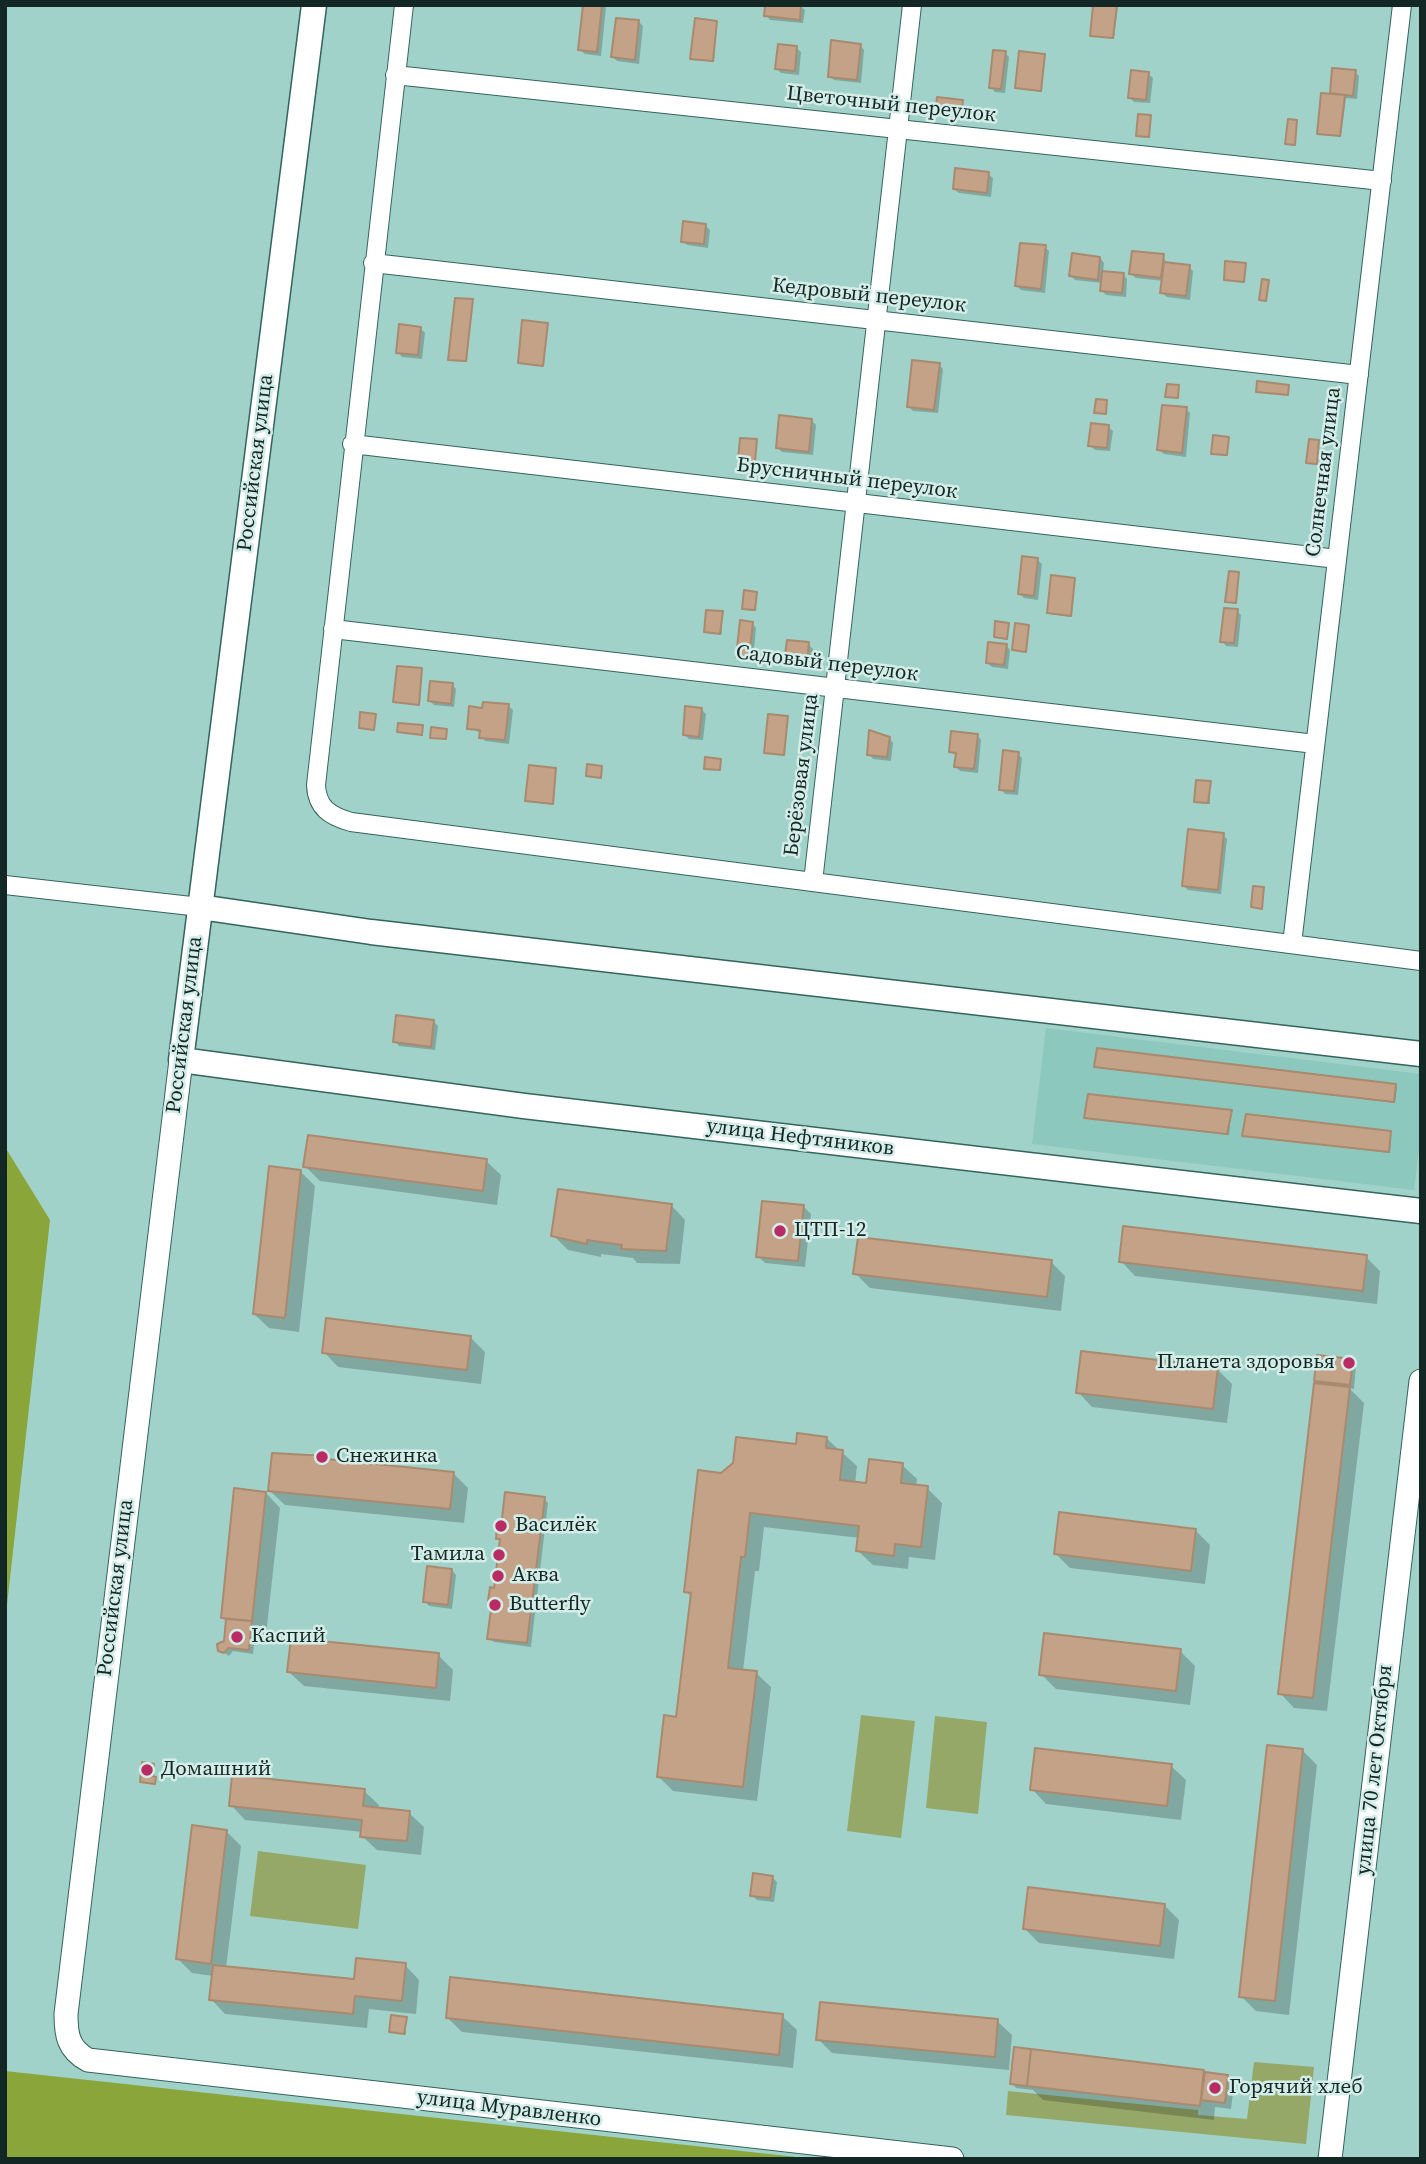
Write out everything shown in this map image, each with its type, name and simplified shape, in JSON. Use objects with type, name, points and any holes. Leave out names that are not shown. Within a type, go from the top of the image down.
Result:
[{"type":"main road","name":"Российская улица","points":[[181,1060],[314,5]]},
{"type":"main road","points":[[200,907],[371,932],[1421,1054]]},
{"type":"main road","name":"улица Нефтяников","points":[[181,1060],[524,1106],[1421,1211]]},
{"type":"street","points":[[404,5],[352,444],[316,785],[317,799],[326,812],[351,822],[1421,961]]},
{"type":"street","name":"Берёзовая улица","points":[[813,882],[912,5]]},
{"type":"street","name":"Солнечная улица","points":[[1292,944],[1402,5]]},
{"type":"street","name":"Цветочный переулок","points":[[396,75],[1381,181]]},
{"type":"street","name":"Кедровый переулок","points":[[373,263],[1359,375]]},
{"type":"street","name":"Брусничный переулок","points":[[352,444],[1337,559]]},
{"type":"street","name":"Садовый переулок","points":[[333,629],[1315,744]]},
{"type":"street","points":[[5,885],[200,907]]},
{"type":"street","name":"Российская улица","points":[[70,2046],[66,2031],[66,2014],[181,1060]]},
{"type":"street","name":"улица 70 лет Октября","points":[[1330,2159],[1421,1381]]},
{"type":"street","name":"улица Муравленко","points":[[70,2046],[88,2060],[952,2159]]},
{"type":"shaded area","points":[[1046,1028],[1421,1074],[1421,1133],[1414,1190],[1032,1144]]},
{"type":"green space","points":[[5,1147],[50,1220],[5,1623]]},
{"type":"green space","points":[[861,1715],[915,1721],[901,1838],[847,1831]]},
{"type":"green space","points":[[935,1716],[987,1722],[978,1814],[926,1808]]},
{"type":"green space","points":[[258,1851],[366,1865],[358,1929],[250,1916]]},
{"type":"green space","points":[[1254,2062],[1314,2067],[1306,2144],[1006,2115],[1008,2091],[1198,2110],[1198,2115],[1247,2119]]},
{"type":"green space","points":[[5,2071],[815,2159],[5,2159]]},
{"type":"building","points":[[583,5],[602,5],[597,52],[578,50]]},
{"type":"building","points":[[765,5],[801,5],[800,20],[764,16]]},
{"type":"building","points":[[1093,5],[1117,5],[1113,38],[1090,36]]},
{"type":"building","points":[[616,18],[639,20],[635,60],[611,57]]},
{"type":"building","points":[[695,18],[717,21],[713,61],[690,59]]},
{"type":"building","points":[[831,40],[861,44],[857,80],[828,77]]},
{"type":"building","points":[[778,44],[797,46],[795,71],[775,69]]},
{"type":"building","points":[[993,50],[1006,51],[1001,89],[989,88]]},
{"type":"building","points":[[1019,51],[1045,54],[1041,91],[1015,88]]},
{"type":"building","points":[[1332,68],[1356,70],[1353,96],[1330,93]]},
{"type":"building","points":[[1131,70],[1149,72],[1146,100],[1128,98]]},
{"type":"building","points":[[1321,93],[1345,95],[1340,136],[1317,134]]},
{"type":"building","points":[[937,97],[963,100],[962,110],[936,107]]},
{"type":"building","points":[[1138,114],[1151,115],[1149,137],[1136,136]]},
{"type":"building","points":[[1288,119],[1297,120],[1295,145],[1285,144]]},
{"type":"building","points":[[955,168],[989,172],[987,193],[953,189]]},
{"type":"building","points":[[683,221],[706,224],[704,244],[681,242]]},
{"type":"building","points":[[1020,243],[1046,245],[1041,289],[1015,286]]},
{"type":"building","points":[[1132,251],[1164,254],[1161,278],[1129,274]]},
{"type":"building","points":[[1072,253],[1100,257],[1098,280],[1069,276]]},
{"type":"building","points":[[1225,261],[1246,263],[1244,282],[1224,280]]},
{"type":"building","points":[[1164,262],[1190,265],[1186,296],[1160,293]]},
{"type":"building","points":[[1102,271],[1124,273],[1122,293],[1100,291]]},
{"type":"building","points":[[1262,279],[1269,280],[1266,301],[1259,300]]},
{"type":"building","points":[[455,298],[473,299],[466,361],[448,360]]},
{"type":"building","points":[[522,320],[548,323],[543,366],[518,363]]},
{"type":"building","points":[[399,324],[421,327],[418,355],[396,353]]},
{"type":"building","points":[[912,360],[940,363],[934,410],[907,407]]},
{"type":"building","points":[[1257,381],[1289,385],[1288,395],[1256,392]]},
{"type":"building","points":[[1167,384],[1179,385],[1178,398],[1165,397]]},
{"type":"building","points":[[1096,399],[1107,400],[1106,414],[1094,413]]},
{"type":"building","points":[[1162,405],[1187,407],[1182,453],[1157,450]]},
{"type":"building","points":[[779,415],[812,419],[809,452],[776,448]]},
{"type":"building","points":[[1091,423],[1109,425],[1107,448],[1088,446]]},
{"type":"building","points":[[1213,435],[1229,437],[1227,455],[1211,454]]},
{"type":"building","points":[[740,438],[757,439],[755,462],[738,460]]},
{"type":"building","points":[[1309,439],[1319,440],[1317,464],[1306,463]]},
{"type":"building","points":[[1022,556],[1038,558],[1034,596],[1018,594]]},
{"type":"building","points":[[1229,571],[1239,572],[1236,603],[1225,602]]},
{"type":"building","points":[[1051,575],[1075,578],[1071,616],[1047,613]]},
{"type":"building","points":[[744,590],[757,592],[755,610],[742,609]]},
{"type":"building","points":[[1224,608],[1238,609],[1234,643],[1220,642]]},
{"type":"building","points":[[706,610],[723,611],[720,634],[704,632]]},
{"type":"building","points":[[740,620],[753,622],[749,658],[736,657]]},
{"type":"building","points":[[995,621],[1009,623],[1007,639],[994,637]]},
{"type":"building","points":[[1015,623],[1029,625],[1026,652],[1012,650]]},
{"type":"building","points":[[787,640],[809,642],[807,664],[784,662]]},
{"type":"building","points":[[988,642],[1007,644],[1004,665],[986,663]]},
{"type":"building","points":[[397,666],[422,668],[419,705],[393,702]]},
{"type":"building","points":[[430,681],[453,683],[451,704],[428,701]]},
{"type":"building","points":[[483,702],[509,704],[505,740],[479,738],[480,730],[467,729],[469,706],[482,708]]},
{"type":"building","points":[[685,706],[702,708],[699,737],[683,735]]},
{"type":"building","points":[[360,712],[376,714],[374,730],[359,728]]},
{"type":"building","points":[[768,714],[788,716],[784,755],[764,753]]},
{"type":"building","points":[[398,723],[423,725],[422,735],[397,732]]},
{"type":"building","points":[[431,727],[447,729],[446,739],[430,738]]},
{"type":"building","points":[[869,730],[890,737],[887,757],[867,755]]},
{"type":"building","points":[[951,731],[978,734],[974,769],[954,767],[956,753],[949,752]]},
{"type":"building","points":[[1003,750],[1019,752],[1014,791],[999,790]]},
{"type":"building","points":[[705,757],[721,759],[720,770],[704,769]]},
{"type":"building","points":[[587,764],[602,766],[601,778],[586,776]]},
{"type":"building","points":[[529,765],[556,768],[553,804],[525,801]]},
{"type":"building","points":[[1196,780],[1211,781],[1208,803],[1194,802]]},
{"type":"building","points":[[1188,829],[1224,833],[1218,890],[1182,886]]},
{"type":"building","points":[[1253,886],[1264,887],[1262,909],[1251,907]]},
{"type":"building","points":[[396,1015],[434,1020],[431,1047],[393,1042]]},
{"type":"building","points":[[1097,1048],[1396,1084],[1394,1102],[1094,1067]]},
{"type":"building","points":[[1088,1094],[1232,1110],[1227,1134],[1084,1118]]},
{"type":"building","points":[[1246,1114],[1391,1131],[1389,1152],[1242,1136]]},
{"type":"building","points":[[308,1135],[487,1159],[483,1191],[303,1167]]},
{"type":"building","points":[[269,1166],[301,1170],[285,1318],[253,1314]]},
{"type":"building","points":[[558,1189],[672,1204],[666,1251],[621,1249],[622,1245],[587,1240],[587,1244],[551,1236]]},
{"type":"building","name":"ЦТП-12","points":[[762,1201],[804,1205],[798,1261],[756,1257]]},
{"type":"building","points":[[1123,1226],[1367,1255],[1363,1291],[1119,1262]]},
{"type":"building","points":[[858,1237],[1052,1260],[1047,1297],[853,1274]]},
{"type":"building","points":[[326,1318],[471,1336],[467,1370],[322,1353]]},
{"type":"building","points":[[1081,1351],[1218,1367],[1213,1409],[1076,1393]]},
{"type":"building","points":[[1317,1355],[1353,1359],[1350,1385],[1314,1381]]},
{"type":"building","points":[[1314,1383],[1350,1387],[1313,1698],[1278,1694]]},
{"type":"building","points":[[797,1433],[827,1437],[826,1448],[843,1450],[840,1480],[866,1483],[869,1459],[903,1463],[901,1483],[928,1486],[921,1547],[895,1544],[894,1556],[856,1551],[859,1526],[750,1513],[745,1557],[741,1557],[728,1668],[757,1671],[743,1787],[657,1777],[664,1715],[676,1717],[691,1593],[684,1592],[698,1470],[721,1473],[733,1463],[736,1437],[796,1444]]},
{"type":"building","points":[[272,1453],[326,1456],[326,1459],[454,1472],[450,1509],[268,1491]]},
{"type":"building","points":[[234,1488],[266,1492],[252,1621],[221,1618]]},
{"type":"building","points":[[505,1492],[545,1497],[527,1643],[487,1639],[492,1602],[488,1601],[490,1587],[494,1588],[500,1539],[496,1539],[497,1526],[501,1527]]},
{"type":"building","points":[[1059,1512],[1196,1529],[1191,1571],[1054,1554]]},
{"type":"building","points":[[427,1566],[452,1569],[448,1605],[423,1602]]},
{"type":"building","name":"Каспий","points":[[226,1619],[252,1621],[249,1650],[228,1648],[224,1653],[218,1651],[217,1644],[224,1641]]},
{"type":"building","points":[[1044,1633],[1181,1649],[1176,1691],[1039,1675]]},
{"type":"building","points":[[291,1638],[439,1653],[436,1688],[287,1672]]},
{"type":"building","points":[[1267,1745],[1303,1749],[1275,2001],[1239,1997]]},
{"type":"building","points":[[1035,1748],[1172,1764],[1167,1806],[1030,1790]]},
{"type":"building","name":"Домашний","points":[[142,1762],[154,1764],[152,1776],[156,1777],[155,1784],[140,1782]]},
{"type":"building","points":[[232,1775],[365,1789],[363,1806],[410,1811],[407,1841],[360,1837],[362,1820],[229,1806]]},
{"type":"building","points":[[192,1825],[227,1830],[211,1964],[176,1959]]},
{"type":"building","points":[[753,1873],[773,1876],[770,1898],[750,1896]]},
{"type":"building","points":[[1028,1887],[1165,1904],[1160,1946],[1023,1929]]},
{"type":"building","points":[[356,1958],[406,1963],[402,2001],[355,1996],[353,2014],[209,2000],[213,1965],[354,1979]]},
{"type":"building","points":[[450,1977],[783,2014],[779,2055],[446,2018]]},
{"type":"building","points":[[820,2002],[998,2019],[995,2057],[816,2040]]},
{"type":"building","points":[[391,2015],[407,2017],[404,2034],[389,2032]]},
{"type":"building","points":[[1014,2047],[1031,2049],[1027,2086],[1010,2084]]},
{"type":"building","points":[[1031,2049],[1204,2070],[1200,2106],[1027,2086]]},
{"type":"building","name":"Горячий хлеб","points":[[1205,2072],[1228,2075],[1225,2103],[1201,2100]]},
{"type":"place","name":"ЦТП-12","points":[[780,1231]]},
{"type":"place","name":"Планета здоровья","points":[[1349,1363]]},
{"type":"place","name":"Снежинка","points":[[322,1457]]},
{"type":"place","name":"Василёк","points":[[501,1526]]},
{"type":"place","name":"Тамила","points":[[499,1555]]},
{"type":"place","name":"Аква","points":[[498,1576]]},
{"type":"place","name":"Butterfly","points":[[495,1605]]},
{"type":"place","name":"Каспий","points":[[237,1637]]},
{"type":"place","name":"Домашний","points":[[147,1770]]},
{"type":"place","name":"Горячий хлеб","points":[[1215,2088]]}]
